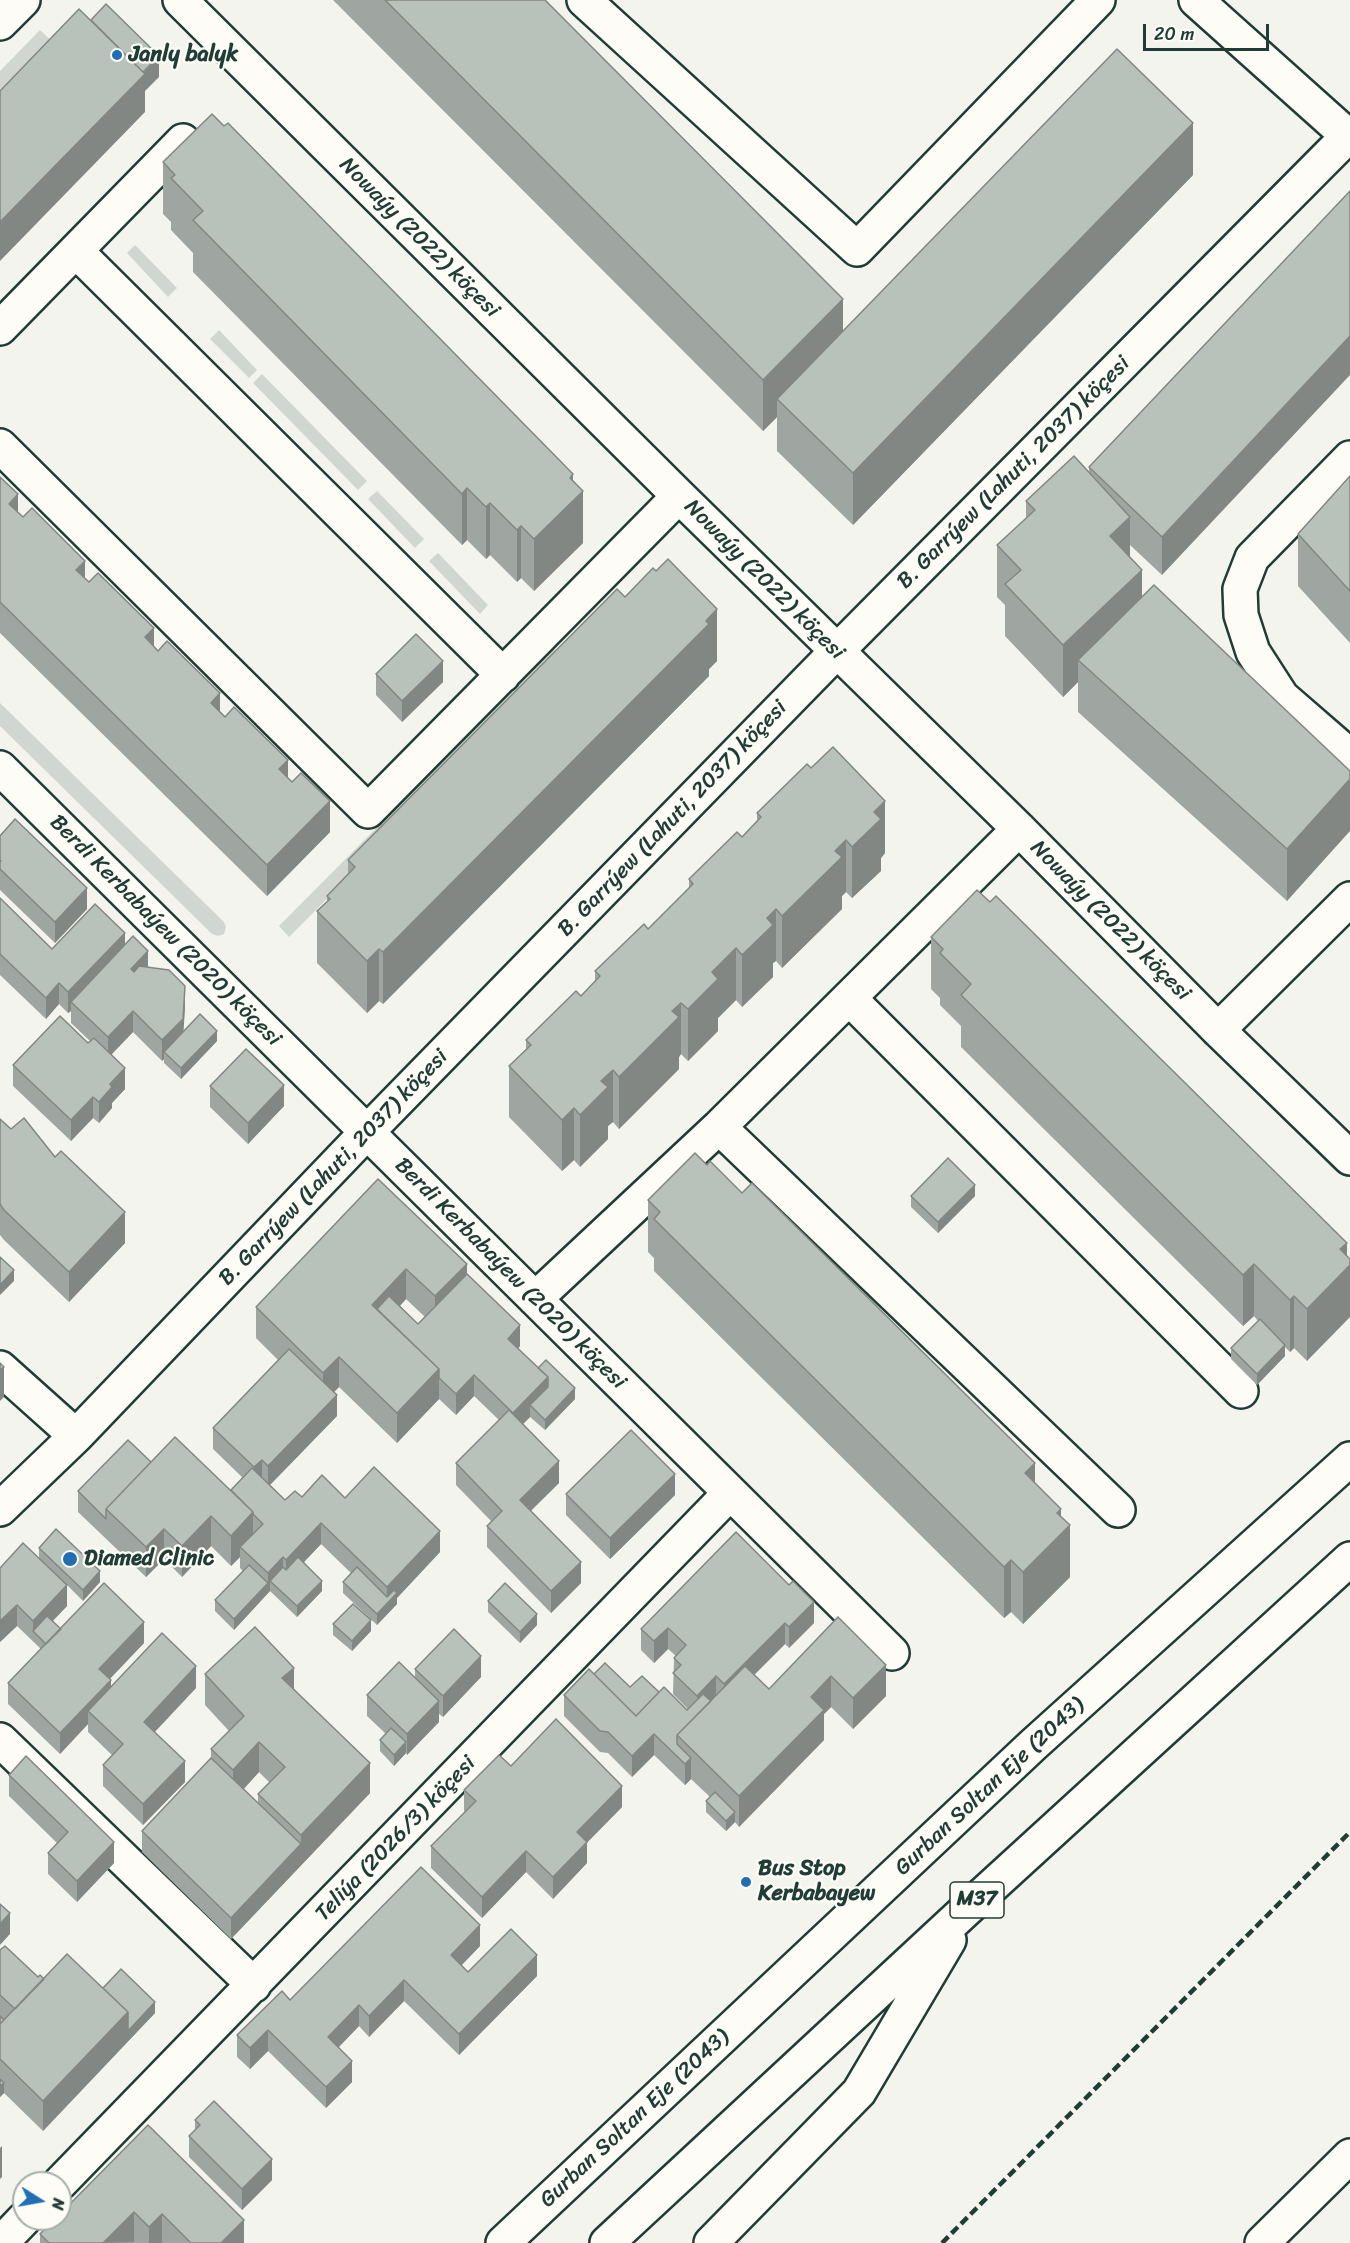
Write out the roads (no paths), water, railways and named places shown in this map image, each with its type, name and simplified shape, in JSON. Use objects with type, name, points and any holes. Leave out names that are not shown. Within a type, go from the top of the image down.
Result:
[{"type":"main road","points":[[0,23],[23,0]]},
{"type":"main road","name":"Nowaýy (2022) köçesi","points":[[180,0],[679,496],[1019,829],[1218,1030],[1350,1158]]},
{"type":"main road","points":[[584,0],[857,249],[1098,0]]},
{"type":"main road","points":[[1196,0],[1349,135]]},
{"type":"main road","name":"B. Garrýew (Lahuti, 2037) köçesi","points":[[0,1509],[76,1436],[367,1132],[837,651],[1349,135]]},
{"type":"main road","points":[[0,328],[183,141]]},
{"type":"main road","points":[[76,251],[503,675]]},
{"type":"main road","points":[[0,446],[368,811],[679,496]]},
{"type":"main road","points":[[1350,458],[1252,558],[1240,589],[1241,615],[1253,652],[1282,697],[1350,756]]},
{"type":"main road","name":"Berdi Kerbabaýew (2020) köçesi","points":[[0,768],[892,1653]]},
{"type":"main road","points":[[535,1299],[719,1127],[1019,829]]},
{"type":"main road","points":[[1218,1030],[1350,899]]},
{"type":"main road","points":[[849,998],[1241,1391]]},
{"type":"main road","points":[[719,1127],[1118,1510]]},
{"type":"main road","points":[[0,1368],[76,1436]]},
{"type":"main road","name":"Gurban Soltan Eje (2043)","points":[[503,2243],[1034,1745],[1350,1459]]},
{"type":"main road","name":"Teliýa (2026/3) köçesi","points":[[72,2171],[730,1493]]},
{"type":"main road","name":"M37","points":[[608,2243],[968,1908],[1350,1559]]},
{"type":"main road","points":[[0,1740],[254,1985]]},
{"type":"main road","points":[[711,2243],[859,2092],[968,1908]]},
{"type":"main road","points":[[1262,2243],[1350,2156]]},
{"type":"main road","points":[[1,2243],[12,2231]]},
{"type":"railway","points":[[942,2243],[1350,1832]]},
{"type":"place","name":"Janly balyk","points":[[117,55]]},
{"type":"place","name":"Diamed Clinic","points":[[70,1559]]},
{"type":"place","name":"Bus Stop Kerbabayew","points":[[746,1882]]}]
